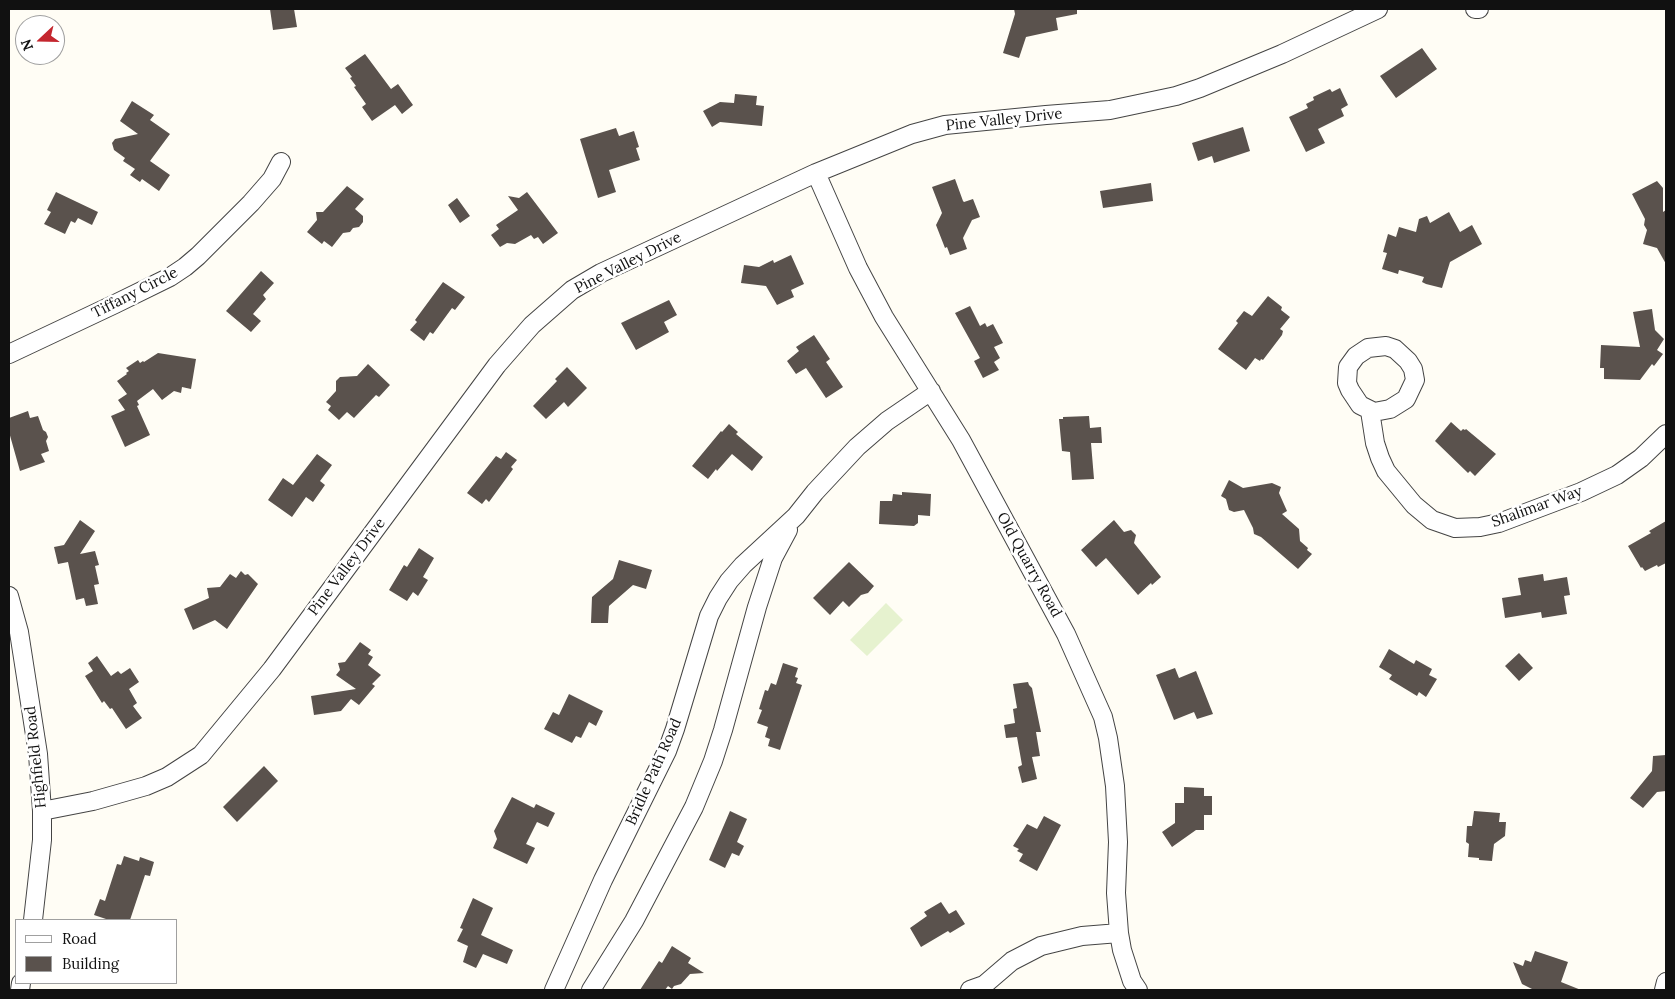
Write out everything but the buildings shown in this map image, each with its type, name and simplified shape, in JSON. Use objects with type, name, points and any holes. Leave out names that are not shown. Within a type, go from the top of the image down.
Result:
[{"type":"street","name":"Pine Valley Drive","points":[[42,811],[93,801],[146,786],[167,777],[201,754],[272,669],[497,365],[532,325],[572,290],[601,273],[816,173],[912,134],[945,126],[1110,110],[1176,96],[1282,54],[1378,9]]},
{"type":"street","name":"Tiffany Circle","points":[[9,354],[115,304],[185,267],[251,203],[272,179],[281,162]]},
{"type":"street","name":"Old Quarry Road","points":[[816,173],[862,275],[884,317],[961,440],[1066,634],[1103,717],[1115,786],[1118,842],[1116,893],[1119,933],[1122,950],[1132,981],[1138,990]]},
{"type":"street","name":"Bridle Path Road","points":[[591,990],[634,921],[694,807],[724,730],[772,558],[796,516],[815,492],[857,447],[887,421],[931,391]]},
{"type":"street","name":"Shalimar Way","points":[[1370,411],[1375,443],[1386,472],[1414,505],[1432,520],[1455,528],[1480,528],[1499,523],[1581,492],[1617,475],[1641,458],[1666,434]]},
{"type":"street","name":"Bridle Path Road","points":[[554,990],[603,880],[667,751],[709,616],[718,598],[743,565],[796,516]]},
{"type":"street","name":"Highfield Road","points":[[9,596],[19,632],[38,754],[42,840],[33,919]]},
{"type":"street","points":[[983,989],[1012,961],[1040,946],[1082,936],[1119,933]]},
{"type":"street","points":[[1664,990],[1666,982]]},
{"type":"green space","points":[[886,603],[903,620],[867,656],[850,640]]}]
